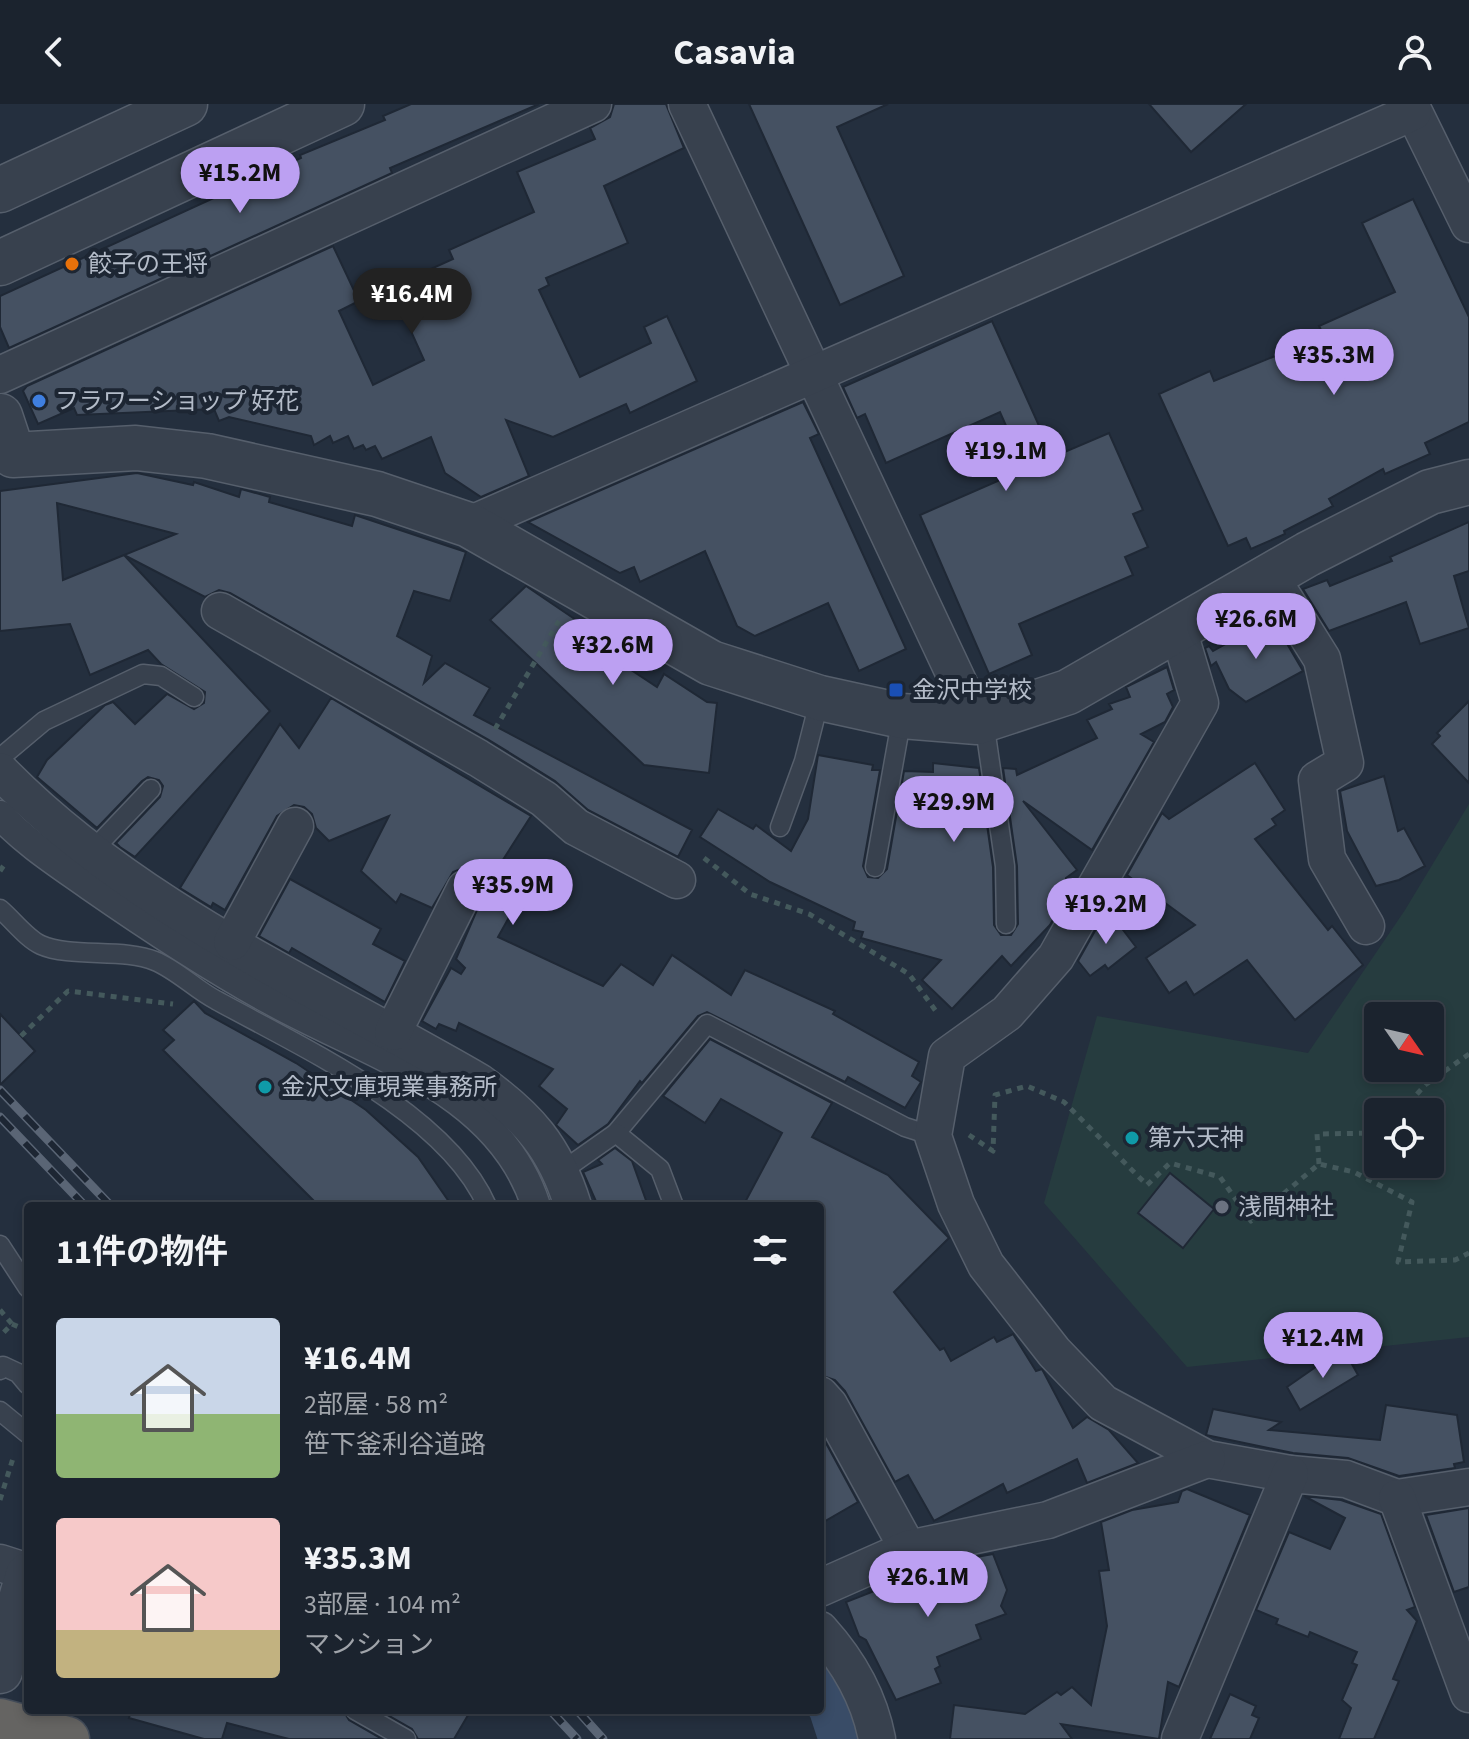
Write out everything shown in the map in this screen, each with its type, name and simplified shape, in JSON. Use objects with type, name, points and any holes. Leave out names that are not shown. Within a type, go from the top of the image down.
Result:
[{"type":"highway","points":[[0,1721],[65,1739]]},
{"type":"street","points":[[0,157],[114,104]]},
{"type":"street","points":[[0,190],[185,104]]},
{"type":"street","points":[[0,231],[273,104]]},
{"type":"street","points":[[0,263],[342,104]]},
{"type":"street","points":[[0,375],[593,104]]},
{"type":"street","points":[[687,104],[811,374],[980,722]]},
{"type":"street","points":[[469,525],[1412,108],[1469,224]]},
{"type":"street","points":[[4,442],[136,448],[207,456],[377,494],[469,525],[711,663],[820,698],[902,716],[980,722],[1068,692],[1270,576],[1430,492],[1469,482]]},
{"type":"street","points":[[1270,576],[1322,659],[1345,763],[1317,780],[1327,859],[1366,926]]},
{"type":"street","points":[[220,611],[478,758],[544,799],[576,827],[677,880]]},
{"type":"street","points":[[1178,629],[1200,703],[1056,957],[1007,1013],[947,1056],[948,1140],[956,1204],[986,1265],[1054,1352],[1103,1403],[1207,1459],[1290,1474],[1346,1479],[1397,1498],[1469,1487]]},
{"type":"street","points":[[0,771],[31,804],[92,851],[283,974],[393,1032],[509,1103],[547,1145],[562,1171],[572,1202]]},
{"type":"street","points":[[0,815],[45,854],[151,929],[271,1001],[440,1088],[478,1114],[519,1164],[534,1202]]},
{"type":"street","points":[[232,942],[295,826]]},
{"type":"street","points":[[393,1032],[465,889]]},
{"type":"street","points":[[824,1399],[908,1549]]},
{"type":"street","points":[[824,1586],[908,1549],[1048,1520],[1207,1459]]},
{"type":"street","points":[[1180,1739],[1290,1474]]},
{"type":"street","points":[[1397,1498],[1469,1694]]},
{"type":"street","points":[[0,1563],[24,1572]]},
{"type":"street","points":[[0,1671],[24,1588]]},
{"type":"street","points":[[824,1634],[843,1655],[861,1687],[877,1739]]},
{"type":"lane","points":[[0,758],[44,721],[143,674],[161,676],[194,697]]},
{"type":"lane","points":[[780,827],[804,761],[820,698]]},
{"type":"lane","points":[[875,867],[902,716]]},
{"type":"lane","points":[[980,722],[1005,866],[1006,924]]},
{"type":"lane","points":[[92,851],[151,789]]},
{"type":"lane","points":[[0,909],[40,945],[154,960],[381,1095],[439,1141],[479,1188],[485,1202]]},
{"type":"lane","points":[[562,1171],[616,1133],[707,1024],[905,1127],[948,1140]]},
{"type":"lane","points":[[616,1133],[660,1169],[672,1202]]},
{"type":"lane","points":[[0,1245],[24,1282]]},
{"type":"lane","points":[[0,1370],[3,1366],[18,1373],[24,1380]]},
{"type":"lane","points":[[0,1411],[24,1431]]},
{"type":"lane","points":[[362,1714],[406,1739]]},
{"type":"path","points":[[512,700],[580,586]]},
{"type":"path","points":[[677,880],[698,852],[750,894],[809,914],[909,974],[938,1014]]},
{"type":"path","points":[[0,871],[7,864]]},
{"type":"path","points":[[21,1036],[68,991],[188,1006]]},
{"type":"path","points":[[1413,1098],[1425,1085],[1469,1054]]},
{"type":"path","points":[[948,1140],[962,1130],[993,1151],[995,1095],[1027,1086],[1064,1102],[1147,1185],[1170,1163],[1220,1177],[1251,1221],[1319,1164]]},
{"type":"path","points":[[1319,1164],[1317,1134],[1364,1133]]},
{"type":"path","points":[[1319,1164],[1354,1172],[1412,1202],[1398,1262],[1455,1260],[1469,1253]]},
{"type":"path","points":[[0,1310],[12,1324],[24,1329]]},
{"type":"path","points":[[0,1336],[12,1324]]},
{"type":"path","points":[[0,1500],[16,1450],[8,1443]]},
{"type":"green space","points":[[1469,804],[1469,1337],[1187,1367],[1044,1203],[1097,1016],[1308,1053],[1405,910]]},
{"type":"building","points":[[411,104],[539,104],[390,168],[392,173],[9,348],[0,327],[0,296],[301,158],[300,155],[385,120],[383,116]]},
{"type":"building","points":[[614,104],[666,104],[684,148],[604,186],[628,243],[546,278],[549,285],[539,290],[580,377],[651,343],[644,327],[667,316],[697,381],[630,413],[626,404],[553,437],[506,420],[529,476],[481,497],[445,473],[431,437],[382,459],[375,446],[366,450],[363,445],[354,449],[348,436],[333,443],[330,436],[314,445],[311,436],[229,417],[219,421],[214,409],[77,415],[74,408],[38,424],[23,391],[27,386],[333,246],[359,301],[339,311],[373,385],[424,360],[391,287],[453,259],[449,250],[534,212],[517,172],[595,139],[590,128],[610,117]]},
{"type":"building","points":[[749,104],[888,104],[837,127],[904,276],[840,305]]},
{"type":"building","points":[[1149,104],[1246,104],[1191,152]]},
{"type":"building","points":[[1413,199],[1469,317],[1469,422],[1425,443],[1430,454],[1385,474],[1383,469],[1329,499],[1333,506],[1284,531],[1285,534],[1251,549],[1246,538],[1228,546],[1159,394],[1210,371],[1214,381],[1324,336],[1319,326],[1395,292],[1362,223]]},
{"type":"building","points":[[992,321],[1053,457],[1109,433],[1143,510],[1133,514],[1148,547],[1125,557],[1133,575],[1019,624],[1032,655],[989,674],[920,515],[1025,469],[1000,412],[886,463],[865,414],[857,418],[843,387]]},
{"type":"building","points":[[803,402],[819,434],[810,438],[906,649],[859,671],[828,603],[755,636],[737,626],[705,551],[640,582],[634,567],[620,573],[528,522]]},
{"type":"building","points":[[137,473],[193,485],[194,482],[239,497],[241,489],[270,497],[269,502],[352,526],[355,515],[466,552],[450,601],[414,591],[397,636],[432,656],[424,683],[445,663],[490,688],[474,715],[692,830],[678,857],[588,810],[555,781],[489,740],[230,593],[219,590],[205,597],[124,555],[270,711],[135,857],[116,843],[160,797],[163,786],[159,780],[148,777],[142,781],[97,828],[37,777],[47,760],[105,705],[113,702],[135,724],[167,694],[194,709],[204,703],[205,692],[161,664],[148,650],[90,675],[70,624],[0,631],[0,491]],"holes":[[[57,503],[176,534],[63,580]]]},
{"type":"building","points":[[1469,522],[1469,571],[1454,576],[1469,628],[1420,644],[1406,602],[1329,631],[1303,589],[1327,580],[1330,586],[1392,561],[1390,557]]},
{"type":"building","points":[[526,586],[607,641],[601,650],[657,687],[664,674],[707,702],[717,703],[709,773],[644,765],[490,620]]},
{"type":"building","points":[[1272,618],[1303,671],[1246,702],[1229,689],[1216,662],[1211,666],[1205,648],[1209,646],[1213,651]]},
{"type":"building","points":[[1167,667],[1174,690],[1167,694],[1173,707],[1165,722],[1141,734],[1154,742],[1092,850],[1023,801],[1077,870],[1066,878],[1065,899],[1050,925],[1011,966],[1002,956],[952,1009],[922,980],[941,960],[861,938],[863,932],[853,930],[855,922],[770,882],[700,837],[718,809],[753,829],[756,825],[791,851],[808,819],[818,755],[873,765],[872,770],[880,770],[863,866],[868,877],[878,878],[887,869],[904,771],[933,772],[933,763],[979,768],[993,867],[994,925],[1001,935],[1011,935],[1018,924],[1017,866],[1003,768],[1016,769],[1017,775],[1097,738],[1087,720],[1112,709],[1109,704],[1130,697],[1126,687]]},
{"type":"building","points":[[331,698],[531,816],[492,877],[522,894],[498,937],[603,986],[621,964],[653,985],[672,955],[731,995],[745,970],[835,1011],[833,1014],[919,1062],[912,1076],[921,1082],[905,1108],[848,1077],[845,1082],[707,1012],[698,1016],[642,1083],[640,1081],[608,1124],[578,1145],[556,1125],[567,1109],[539,1086],[553,1069],[459,1023],[456,1031],[439,1024],[436,1029],[422,1021],[451,968],[461,974],[465,968],[456,959],[486,889],[483,878],[475,871],[463,868],[453,872],[432,908],[401,894],[396,903],[361,871],[389,816],[329,841],[316,828],[312,814],[304,807],[294,805],[277,816],[225,910],[213,903],[211,907],[180,888],[280,724],[299,748]]},
{"type":"building","points":[[1469,701],[1469,783],[1432,744],[1440,736],[1437,733]]},
{"type":"building","points":[[1255,763],[1285,810],[1272,819],[1276,825],[1255,839],[1328,930],[1332,926],[1363,965],[1295,1020],[1247,960],[1194,995],[1186,982],[1169,993],[1146,958],[1195,925],[1127,875],[1162,813],[1169,819]]},
{"type":"building","points":[[1384,776],[1398,831],[1404,828],[1425,866],[1399,880],[1376,886],[1347,831],[1340,791]]},
{"type":"building","points":[[290,879],[381,929],[373,944],[405,961],[385,1002],[292,948],[289,953],[259,936]]},
{"type":"building","points":[[1111,914],[1136,947],[1108,969],[1105,965],[1090,976],[1078,961],[1100,922]]},
{"type":"building","name":"金沢文庫現業事務所","points":[[194,1001],[205,1013],[296,1063],[366,1110],[418,1157],[449,1202],[315,1202],[163,1050],[174,1040],[163,1030]]},
{"type":"building","points":[[0,1014],[35,1051],[0,1085]]},
{"type":"building","points":[[710,1039],[832,1103],[812,1137],[888,1175],[949,1238],[894,1292],[940,1350],[944,1348],[951,1361],[994,1337],[997,1342],[1013,1334],[1036,1371],[1042,1369],[1073,1428],[1087,1417],[1109,1430],[1138,1463],[1087,1483],[1077,1459],[1007,1493],[1003,1484],[934,1521],[908,1475],[895,1482],[845,1391],[835,1380],[824,1376],[824,1202],[745,1202],[782,1133],[721,1099],[705,1123],[663,1096]]},
{"type":"building","points":[[615,1148],[632,1161],[647,1202],[596,1202],[583,1172],[602,1164],[598,1160]]},
{"type":"building","name":"浅間神社","points":[[1170,1173],[1214,1209],[1183,1248],[1138,1213]]},
{"type":"building","points":[[1343,1348],[1358,1375],[1300,1410],[1287,1387]]},
{"type":"building","points":[[1386,1405],[1457,1415],[1464,1462],[1454,1464],[1455,1468],[1399,1476],[1348,1458],[1293,1453],[1206,1435],[1213,1409],[1281,1422],[1269,1430],[1380,1440]]},
{"type":"building","points":[[824,1439],[858,1502],[824,1522]]},
{"type":"building","points":[[1187,1489],[1250,1515],[1179,1687],[1168,1682],[1159,1739],[1061,1724],[1072,1739],[950,1739],[954,1705],[1025,1714],[1057,1692],[1061,1695],[1072,1687],[1091,1705],[1107,1626],[1099,1571],[1109,1570],[1101,1522],[1132,1510],[1178,1502],[1182,1491]]},
{"type":"building","points":[[1304,1496],[1341,1500],[1381,1514],[1415,1607],[1407,1610],[1417,1621],[1393,1679],[1399,1681],[1374,1739],[1339,1739],[1351,1708],[1342,1700],[1357,1665],[1352,1663],[1357,1652],[1310,1632],[1308,1637],[1276,1624],[1278,1619],[1256,1610],[1289,1532],[1330,1549],[1345,1518]]},
{"type":"building","points":[[1469,1508],[1469,1587],[1454,1592],[1426,1515]]},
{"type":"building","points":[[993,1554],[1007,1590],[1001,1606],[1006,1614],[976,1625],[981,1639],[937,1657],[940,1666],[935,1669],[941,1683],[896,1700],[866,1640],[859,1636],[846,1602],[948,1562]]},
{"type":"building","points":[[1230,1694],[1256,1706],[1252,1715],[1259,1718],[1250,1739],[1210,1739]]},
{"type":"building","points":[[130,1714],[345,1714],[349,1720],[382,1739],[289,1739],[227,1723],[222,1739],[204,1739],[129,1718]]},
{"type":"building","points":[[386,1714],[469,1714],[454,1739],[418,1739],[412,1729]]},
{"type":"waterway","points":[[824,1682],[838,1705],[849,1739]]},
{"type":"railway","points":[[0,1090],[107,1202]]},
{"type":"railway","points":[[0,1117],[81,1202]]},
{"type":"railway","points":[[554,1714],[577,1739]]},
{"type":"railway","points":[[581,1714],[603,1739]]},
{"type":"place","name":"餃子の王将","points":[[72,264]]},
{"type":"place","name":"フラワーショップ 好花","points":[[39,401]]},
{"type":"place","name":"金沢中学校","points":[[896,690]]},
{"type":"place","name":"金沢文庫現業事務所","points":[[265,1087]]},
{"type":"place","name":"第六天神","points":[[1132,1138]]},
{"type":"place","name":"浅間神社","points":[[1222,1207]]}]
